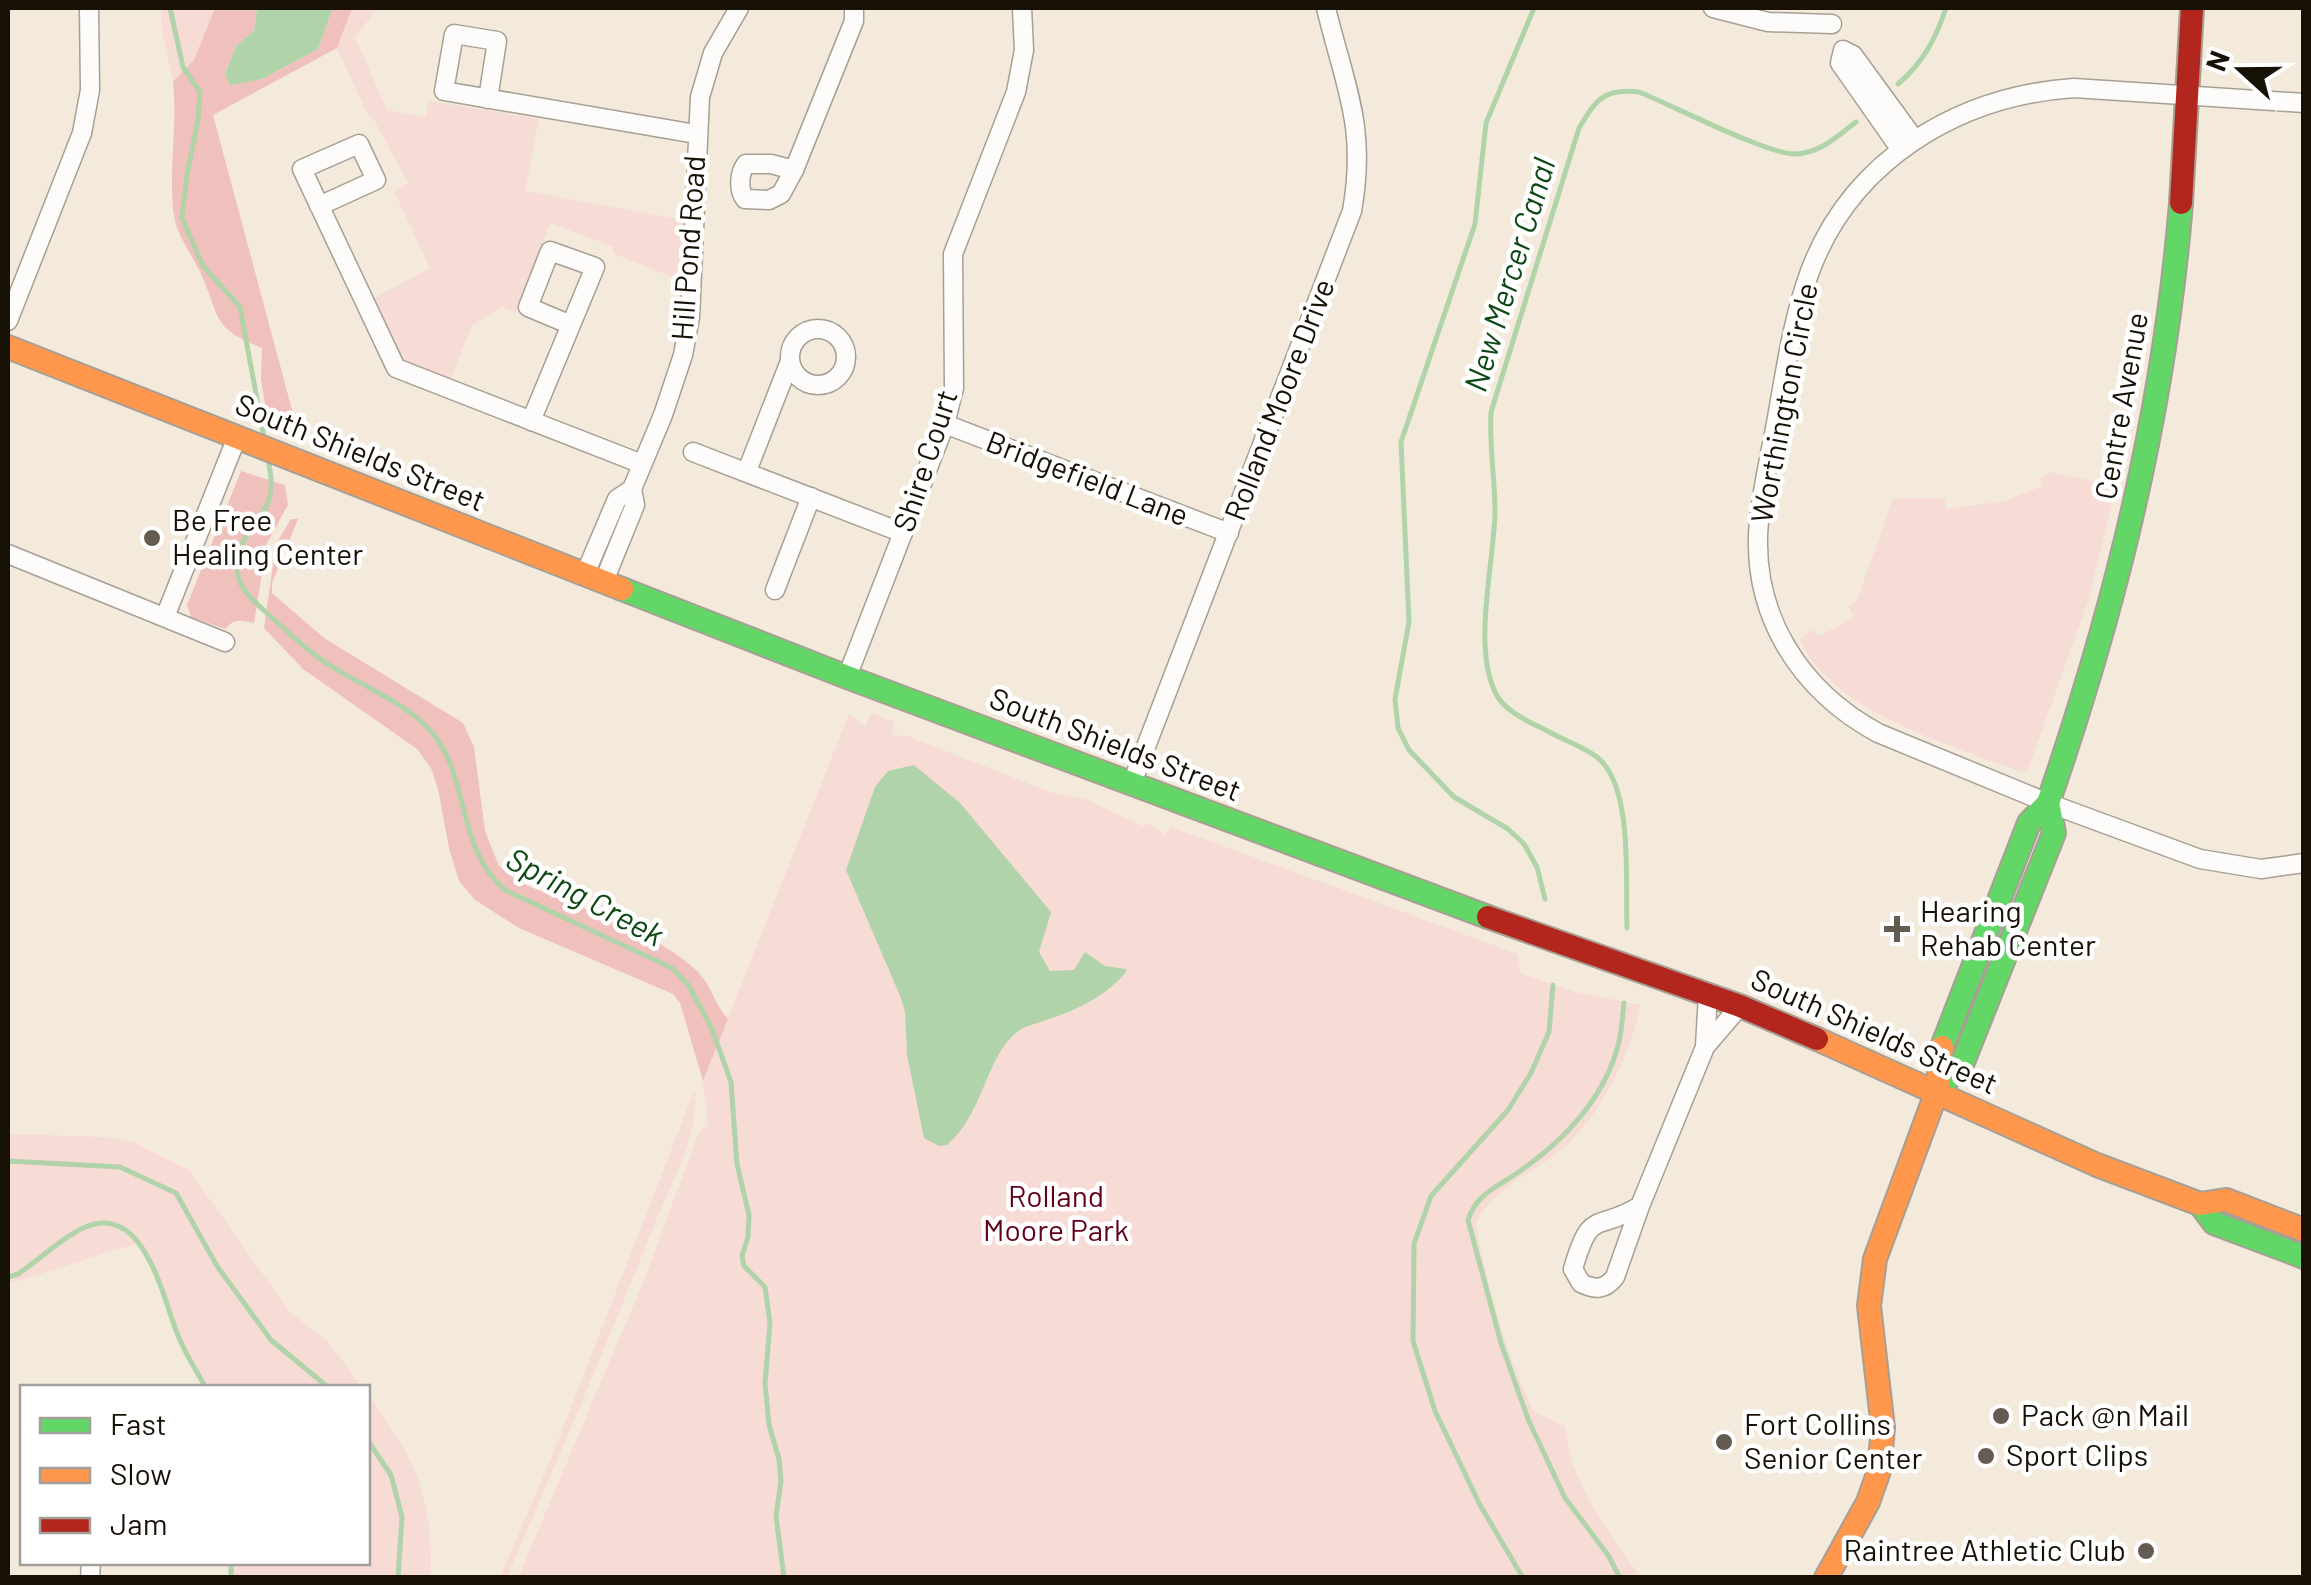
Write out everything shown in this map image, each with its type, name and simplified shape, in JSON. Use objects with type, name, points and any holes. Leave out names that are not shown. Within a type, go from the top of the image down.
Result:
[{"type":"main road","name":"Centre Avenue","points":[[1826,1578],[1868,1502],[1879,1471],[1883,1428],[1869,1306],[1874,1259],[1937,1091],[1963,1062],[2054,833],[2048,803],[2113,598],[2151,432],[2168,333],[2180,230],[2192,8]]},
{"type":"main road","name":"South Shields Street","points":[[8,347],[847,677],[1397,885],[1740,1006],[2097,1165],[2200,1204],[2226,1200],[2304,1230]]},
{"type":"main road","name":"South Shields Street","points":[[2200,1204],[2214,1224],[2304,1257]]},
{"type":"main road","points":[[2238,1233],[2266,1228],[2304,1242]]},
{"type":"street","points":[[8,321],[82,133],[90,90],[89,8]]},
{"type":"street","name":"Hill Pond Road","points":[[594,578],[635,504],[632,489],[677,372],[690,318],[696,134],[703,82],[719,41],[740,8]]},
{"type":"street","points":[[794,170],[854,21],[854,8]]},
{"type":"street","name":"Shire Court","points":[[847,677],[945,424],[954,388],[953,254],[1016,92],[1024,50],[1022,8]]},
{"type":"street","name":"Rolland Moore Drive","points":[[1132,783],[1352,211],[1359,142],[1352,99],[1326,8]]},
{"type":"street","points":[[1713,8],[1768,22],[1832,16],[1843,50],[1854,55],[1908,145]]},
{"type":"street","name":"Worthington Circle","points":[[2304,103],[2074,88],[2045,90],[1988,102],[1957,115],[1908,145],[1856,193],[1833,226],[1810,272],[1801,300],[1759,520],[1759,574],[1766,606],[1787,652],[1826,699],[1878,733],[2048,803],[2211,862],[2261,869],[2304,863]]},
{"type":"street","points":[[488,99],[696,134]]},
{"type":"street","points":[[320,206],[396,368],[642,464]]},
{"type":"street","points":[[531,421],[571,326]]},
{"type":"street","points":[[747,471],[790,361]]},
{"type":"street","name":"Bridgefield Lane","points":[[945,424],[1229,533]]},
{"type":"street","points":[[166,617],[245,440]]},
{"type":"street","points":[[693,452],[903,533]]},
{"type":"street","points":[[775,590],[811,497]]},
{"type":"street","points":[[8,554],[225,642]]},
{"type":"street","points":[[1640,1206],[1626,1215],[1596,1222],[1587,1230],[1573,1269],[1581,1283],[1598,1289],[1608,1286],[1632,1234],[1705,1046],[1708,994]]},
{"type":"street","points":[[1705,1046],[1740,1006]]},
{"type":"green space","points":[[161,8],[215,8],[194,60],[173,82],[161,24]]},
{"type":"green space","points":[[352,8],[377,8],[355,38],[387,110],[425,117],[429,101],[539,119],[525,191],[684,220],[682,281],[612,253],[614,247],[550,223],[516,313],[502,307],[472,325],[450,380],[399,360],[372,299],[430,268],[394,191],[408,183],[368,115],[337,48]]},
{"type":"green space","points":[[2049,472],[2113,484],[2115,490],[2089,599],[2028,769],[2015,770],[1893,721],[1836,686],[1815,664],[1800,639],[1810,630],[1820,636],[1854,618],[1849,607],[1857,601],[1893,498],[1945,498],[1946,509],[2005,501],[2042,486],[2040,479]]},
{"type":"green space","name":"Rolland Moore Park","points":[[871,713],[894,722],[892,735],[907,736],[1053,793],[1086,799],[1142,826],[1151,824],[1164,835],[1171,827],[1518,954],[1520,973],[1575,992],[1640,1005],[1622,1063],[1590,1119],[1563,1148],[1492,1200],[1476,1224],[1499,1320],[1534,1412],[1565,1426],[1583,1488],[1641,1577],[518,1578],[645,1278],[699,1132],[708,1125],[703,1081],[849,714],[865,727]]},
{"type":"green space","points":[[695,1089],[693,1125],[681,1162],[507,1577],[500,1577],[550,1461]]},
{"type":"green space","points":[[8,1134],[104,1137],[133,1142],[189,1170],[289,1311],[328,1342],[360,1385],[205,1385],[178,1337],[154,1264],[138,1243],[8,1284]]},
{"type":"green space","points":[[370,1398],[399,1440],[418,1480],[428,1523],[431,1577],[231,1577],[231,1565],[370,1565]]},
{"type":"shaded area","points":[[215,8],[257,8],[254,31],[236,46],[225,73],[230,84],[262,79],[318,49],[333,8],[352,8],[337,48],[213,115],[295,421],[266,411],[262,348],[235,335],[221,321],[175,221],[173,82],[194,60]]},
{"type":"shaded area","points":[[257,8],[333,8],[318,49],[262,79],[230,85],[225,74],[236,46],[254,31]]},
{"type":"shaded area","points":[[241,471],[285,485],[288,505],[267,543],[254,623],[238,621],[225,629],[191,617],[187,605]]},
{"type":"shaded area","points":[[291,519],[298,519],[272,583],[272,593],[324,638],[463,723],[474,747],[485,831],[499,866],[517,881],[637,931],[681,957],[703,978],[728,1019],[703,1081],[680,1003],[673,994],[519,928],[475,900],[459,881],[438,789],[431,768],[417,749],[303,669],[264,628],[276,544]]},
{"type":"shaded area","points":[[914,765],[960,803],[1051,912],[1039,952],[1050,971],[1074,970],[1085,952],[1105,966],[1126,969],[1118,981],[1090,1002],[1017,1032],[998,1056],[959,1133],[947,1145],[939,1146],[924,1138],[907,1055],[901,998],[846,870],[875,787],[888,771]]},
{"type":"waterway","name":"Spring Creek","points":[[170,8],[183,67],[200,92],[182,218],[203,266],[240,307],[264,437]]},
{"type":"waterway","points":[[1534,8],[1486,123],[1475,224],[1401,442],[1409,622],[1395,699],[1398,728],[1409,750],[1454,797],[1508,829],[1524,844],[1537,867],[1545,899]]},
{"type":"waterway","name":"New Mercer Canal","points":[[1898,84],[1928,49],[1946,8]]},
{"type":"waterway","name":"New Mercer Canal","points":[[1627,928],[1625,838],[1610,772],[1593,754],[1506,707],[1489,675],[1485,629],[1495,512],[1491,412],[1579,128],[1602,98],[1617,92],[1639,92],[1740,137],[1794,154],[1820,148],[1856,122]]},
{"type":"waterway","name":"Spring Creek","points":[[268,458],[270,496],[238,554],[239,579],[247,594],[318,658],[400,706],[439,741],[477,851],[488,872],[505,890],[672,968],[689,986],[712,1029],[731,1082],[737,1164],[749,1215],[742,1256],[744,1266],[765,1287],[770,1323],[765,1383],[769,1425],[779,1459],[781,1481],[776,1516],[784,1578]]},
{"type":"waterway","points":[[1523,1578],[1480,1505],[1435,1411],[1413,1341],[1414,1244],[1431,1196],[1508,1110],[1531,1073],[1549,1032],[1553,985]]},
{"type":"waterway","name":"New Mercer Canal","points":[[1620,1578],[1608,1555],[1565,1498],[1528,1419],[1501,1343],[1468,1220],[1483,1196],[1553,1145],[1592,1101],[1617,1049],[1624,1003]]},
{"type":"waterway","points":[[8,1161],[120,1167],[176,1193],[217,1266],[271,1340],[325,1385]]},
{"type":"waterway","name":"New Mercer Canal","points":[[8,1277],[81,1229],[102,1223],[120,1227],[135,1238],[147,1255],[180,1340],[204,1385]]},
{"type":"waterway","points":[[370,1444],[391,1475],[402,1517],[398,1578]]},
{"type":"waterway","name":"New Mercer Canal","points":[[231,1565],[231,1578]]},
{"type":"traffic: fast","points":[[1942,1047],[2029,823],[2048,803],[2095,655],[2134,507],[2149,432],[2163,357],[2181,203]]},
{"type":"traffic: fast","points":[[622,589],[1488,917]]},
{"type":"traffic: fast","points":[[1937,1091],[1963,1062],[2054,833],[2048,803]]},
{"type":"traffic: fast","points":[[2200,1204],[2214,1223],[2304,1257]]},
{"type":"traffic: slow","points":[[8,347],[622,589]]},
{"type":"traffic: slow","points":[[1817,1039],[2097,1165],[2200,1204],[2226,1200],[2304,1230]]},
{"type":"traffic: slow","points":[[1826,1578],[1868,1502],[1879,1471],[1883,1428],[1869,1306],[1875,1259],[1937,1091],[1942,1047]]},
{"type":"traffic: jam","points":[[2181,203],[2192,8]]},
{"type":"traffic: jam","points":[[1488,917],[1740,1006],[1817,1039]]},
{"type":"place","name":"Be Free Healing Center","points":[[152,538]]},
{"type":"place","name":"Hearing Rehab Center","points":[[1897,929]]},
{"type":"place","name":"Pack @n Mail","points":[[2001,1416]]},
{"type":"place","name":"Fort Collins Senior Center","points":[[1724,1442]]},
{"type":"place","name":"Sport Clips","points":[[1986,1456]]},
{"type":"place","name":"Raintree Athletic Club","points":[[2146,1551]]}]
